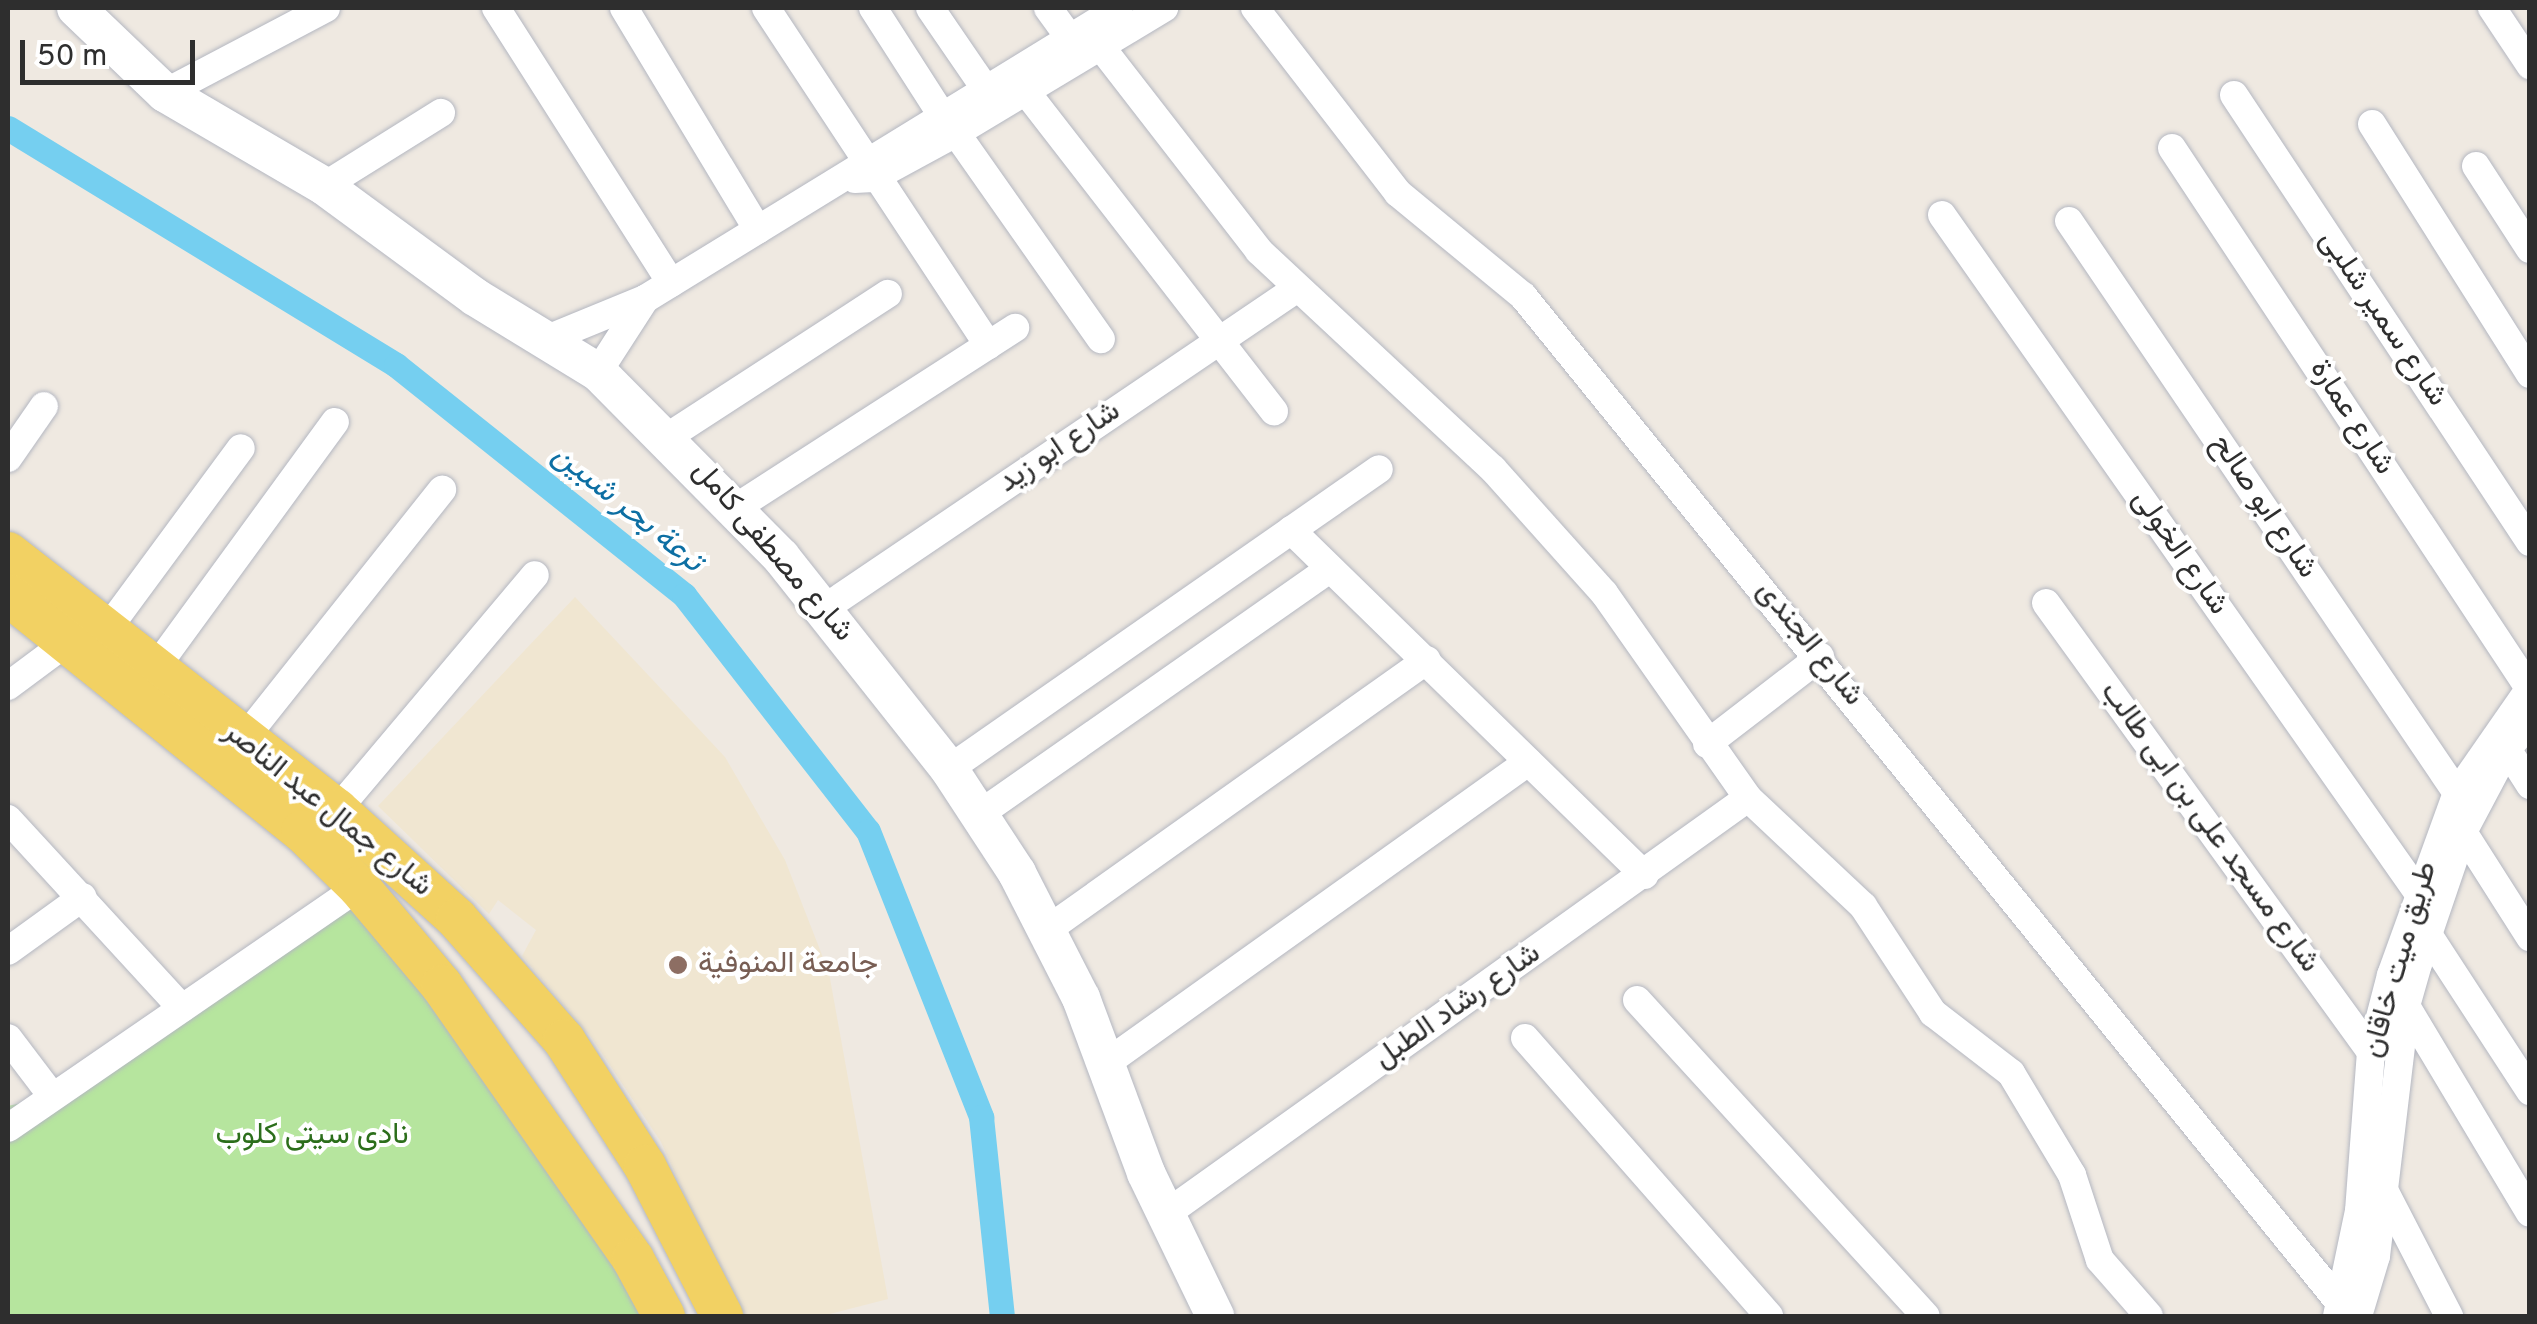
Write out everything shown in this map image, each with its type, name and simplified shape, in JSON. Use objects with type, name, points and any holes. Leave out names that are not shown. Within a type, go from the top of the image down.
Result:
[{"type":"main road","name":"شارع مصطفى كامل","points":[[76,8],[165,94],[324,186],[475,297],[598,372],[669,436],[825,608],[980,813],[1046,930],[1166,1214],[1215,1316]]},
{"type":"main road","name":"شارع جمال عبد الناصر","points":[[8,553],[86,636],[359,887],[442,986],[582,1184],[664,1316]]},
{"type":"main road","name":"شارع جمال عبد الناصر","points":[[8,595],[154,670],[336,810],[457,920],[564,1040],[619,1125],[722,1316]]},
{"type":"main road","points":[[514,1090],[536,1090],[556,1076],[564,1040]]},
{"type":"main road","points":[[582,1184],[590,1136],[619,1125]]},
{"type":"street","points":[[165,94],[326,8]]},
{"type":"street","points":[[496,8],[671,283]]},
{"type":"street","points":[[624,8],[758,230]]},
{"type":"street","points":[[766,8],[861,173],[988,345]]},
{"type":"street","points":[[872,8],[948,124],[1101,339]]},
{"type":"street","points":[[930,8],[984,88]]},
{"type":"street","points":[[1048,8],[1069,37]]},
{"type":"street","points":[[546,340],[646,299],[758,230],[948,124],[1027,93],[1069,37],[1119,8]]},
{"type":"street","points":[[948,124],[984,88],[1100,47],[1164,8]]},
{"type":"street","name":"شارع الجندى","points":[[1255,8],[1398,193],[1523,296],[1820,657],[2345,1312]]},
{"type":"street","points":[[2492,8],[2530,66]]},
{"type":"street","points":[[1100,47],[1296,289],[1356,337],[1506,483],[1604,592],[1748,798],[1876,921],[1933,1013],[2010,1073],[2072,1176],[2100,1260],[2149,1316]]},
{"type":"street","points":[[1027,93],[1274,412]]},
{"type":"street","name":"شارع سمير شلبى","points":[[2234,96],[2530,542]]},
{"type":"street","points":[[324,186],[441,113]]},
{"type":"street","points":[[2372,124],[2530,374]]},
{"type":"street","name":"شارع عمارة","points":[[2172,148],[2529,688]]},
{"type":"street","points":[[2476,166],[2530,250]]},
{"type":"street","name":"شارع الخولى","points":[[1942,215],[2417,892]]},
{"type":"street","name":"شارع ابو صالح","points":[[2068,221],[2456,792]]},
{"type":"street","name":"شارع ابو زيد","points":[[825,608],[1296,289]]},
{"type":"street","points":[[669,436],[888,294]]},
{"type":"street","points":[[598,372],[646,299]]},
{"type":"street","points":[[737,507],[1015,328]]},
{"type":"street","points":[[8,458],[44,406]]},
{"type":"street","points":[[154,670],[335,422]]},
{"type":"street","points":[[8,686],[86,636],[241,448]]},
{"type":"street","points":[[949,769],[1380,468]]},
{"type":"street","points":[[244,740],[442,490]]},
{"type":"street","points":[[1291,530],[1644,875]]},
{"type":"street","points":[[980,813],[1328,570]]},
{"type":"street","points":[[336,810],[535,575]]},
{"type":"street","name":"شارع مسجد على بن ابى طالب","points":[[2046,603],[2371,1052]]},
{"type":"street","points":[[1707,744],[1820,657]]},
{"type":"street","points":[[1046,930],[1427,660]]},
{"type":"street","name":"طريق ميت خاقان","points":[[2345,1312],[2359,1210],[2371,1052],[2417,892],[2456,792],[2529,688]]},
{"type":"street","name":"طريق ميت خاقان","points":[[2345,1312],[2385,1192],[2406,1006],[2427,934],[2464,832],[2507,749],[2530,722]]},
{"type":"street","points":[[2507,749],[2530,785]]},
{"type":"street","points":[[1105,1064],[1528,762]]},
{"type":"street","name":"شارع رشاد الطبل","points":[[1166,1214],[1748,798]]},
{"type":"street","points":[[8,819],[182,1008]]},
{"type":"street","points":[[2464,832],[2530,937]]},
{"type":"street","points":[[8,1128],[359,887]]},
{"type":"street","points":[[8,951],[82,898]]},
{"type":"street","points":[[2427,934],[2530,1091]]},
{"type":"street","points":[[1637,1000],[1926,1316]]},
{"type":"street","points":[[2406,1006],[2530,1213]]},
{"type":"street","points":[[8,1038],[52,1096]]},
{"type":"street","points":[[1525,1038],[1769,1316]]},
{"type":"street","points":[[2385,1192],[2449,1316]]},
{"type":"shaded area","name":"جامعة المنوفية","points":[[575,597],[725,757],[785,860],[829,973],[888,1299],[822,1316],[739,1316],[661,1142],[591,1037],[522,956],[536,930],[498,900],[489,914],[378,806]]},
{"type":"green space","name":"نادى سيتى كلوب","points":[[359,887],[655,1316],[8,1316],[8,1106],[53,1096]]},
{"type":"waterway","name":"ترعة بحر شبين","points":[[8,128],[396,365],[684,595],[868,831],[981,1117],[1002,1316]]},
{"type":"place","name":"جامعة المنوفية","points":[[678,965]]}]
